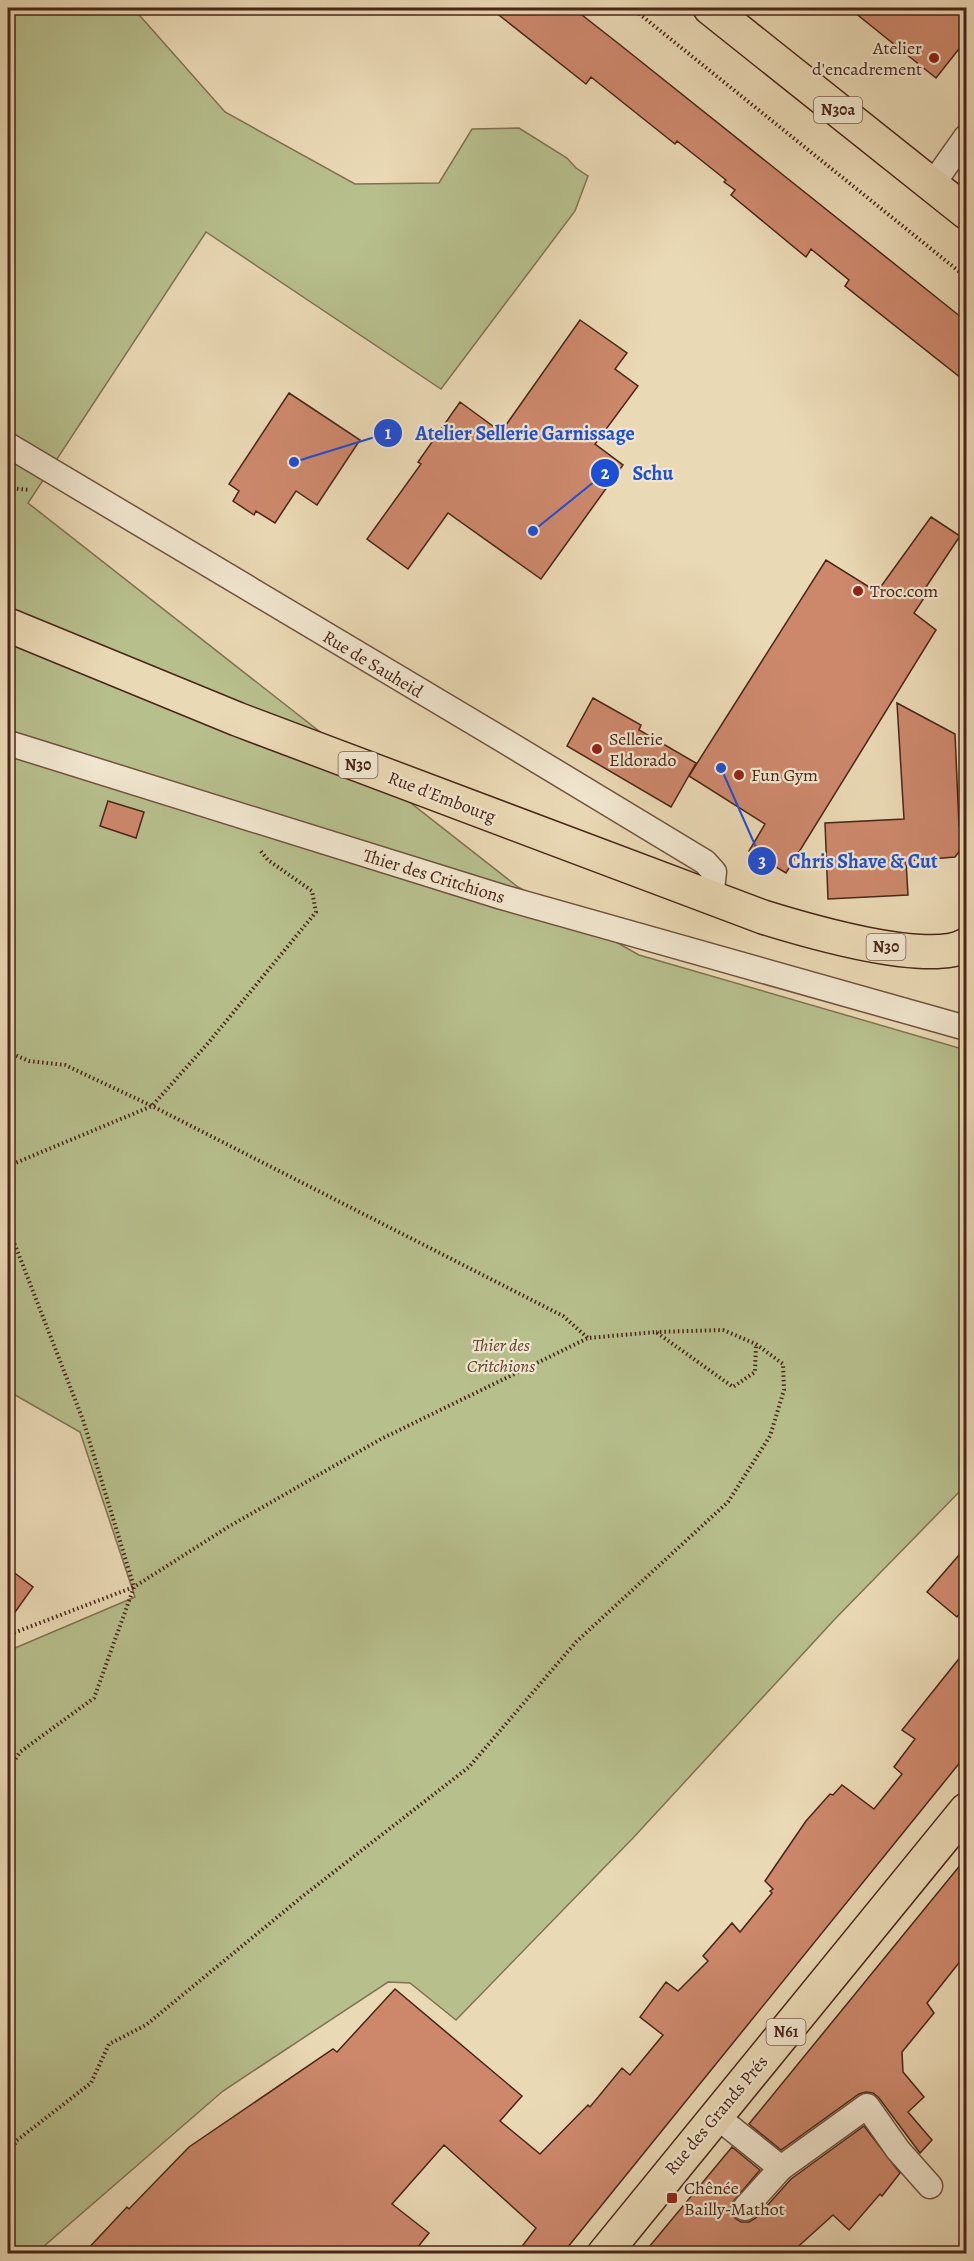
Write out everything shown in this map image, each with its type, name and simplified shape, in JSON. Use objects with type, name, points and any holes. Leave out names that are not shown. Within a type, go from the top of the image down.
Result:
[{"type":"main road","name":"N30a","points":[[710,8],[966,212]]},
{"type":"main road","name":"Rue d'Embourg","points":[[8,625],[237,719],[711,899]]},
{"type":"main road","name":"N30","points":[[711,899],[828,937],[919,952],[964,951]]},
{"type":"main road","name":"Rue des Grands Prés","points":[[604,2253],[966,1810]]},
{"type":"street","points":[[932,185],[966,136]]},
{"type":"street","name":"Rue de Sauheid","points":[[8,445],[705,862],[714,872],[711,899]]},
{"type":"street","name":"Thier des Critchions","points":[[8,743],[502,897],[966,1028]]},
{"type":"street","points":[[745,2208],[781,2168],[867,2106],[898,2150],[930,2186]]},
{"type":"street","points":[[716,2116],[781,2168]]},
{"type":"path","points":[[632,8],[966,276]]},
{"type":"path","points":[[8,1166],[152,1106],[209,1042],[316,912],[312,891],[268,860],[253,842],[255,821]]},
{"type":"path","points":[[8,1052],[29,1061],[65,1065],[152,1106],[563,1316],[588,1338]]},
{"type":"path","points":[[8,1227],[83,1420],[134,1587],[94,1698],[20,1752],[8,1770]]},
{"type":"path","points":[[8,1635],[134,1587],[228,1527],[381,1439],[588,1338],[656,1332],[723,1330],[756,1344],[783,1364],[784,1390],[770,1436],[728,1502],[576,1642],[469,1767],[303,1896],[146,2025],[109,2044],[91,2083],[16,2141],[8,2161]]},
{"type":"path","points":[[656,1332],[733,1388],[755,1372],[756,1344]]},
{"type":"green space","name":"Thier des Critchions","points":[[8,8],[133,8],[225,112],[355,184],[439,183],[472,129],[519,128],[567,158],[588,176],[575,211],[441,389],[206,232],[28,503],[518,887],[639,955],[966,1050],[966,1485],[834,1620],[633,1838],[456,2020],[410,1983],[388,1982],[223,2091],[36,2253],[8,2253],[8,1651],[135,1597],[80,1432],[8,1391]]},
{"type":"building","points":[[490,8],[573,8],[619,44],[966,321],[966,382],[845,286],[849,280],[811,249],[806,257],[731,195],[735,190],[724,182],[726,180],[677,141],[675,144],[591,77],[586,84]]},
{"type":"building","points":[[849,8],[951,8],[966,19],[966,40],[936,78]]},
{"type":"building","points":[[580,320],[627,353],[615,369],[638,386],[595,444],[623,465],[541,579],[448,513],[408,569],[367,539],[421,464],[418,462],[460,402],[501,432]]},
{"type":"building","points":[[289,393],[360,440],[317,505],[296,491],[275,523],[256,511],[254,515],[233,501],[239,491],[229,484]]},
{"type":"building","points":[[931,517],[960,536],[924,590],[928,592],[914,613],[936,630],[786,873],[749,851],[765,824],[689,776],[826,560],[877,592]]},
{"type":"building","points":[[593,698],[641,725],[639,730],[696,763],[671,807],[567,746]]},
{"type":"building","points":[[897,703],[955,734],[959,826],[966,830],[966,842],[955,857],[906,861],[908,895],[828,899],[825,823],[904,819]]},
{"type":"building","points":[[108,801],[144,812],[136,838],[100,826]]},
{"type":"building","points":[[966,1547],[966,1606],[957,1617],[927,1592]]},
{"type":"building","points":[[8,1568],[33,1587],[8,1622]]},
{"type":"building","points":[[966,1650],[966,1755],[563,2253],[517,2253],[536,2228],[444,2145],[392,2204],[429,2233],[413,2253],[84,2253],[127,2207],[129,2209],[189,2147],[333,2049],[337,2052],[395,1989],[522,2096],[500,2121],[540,2154],[588,2105],[590,2107],[622,2068],[630,2075],[663,2035],[640,2017],[666,1982],[678,1991],[708,1961],[703,1956],[732,1923],[740,1932],[772,1893],[770,1891],[773,1889],[765,1881],[806,1821],[830,1794],[833,1795],[842,1785],[874,1809],[902,1774],[894,1767],[915,1739],[902,1730]]},
{"type":"building","points":[[966,1858],[966,1954],[927,2003],[934,2013],[902,2052],[903,2072],[924,2097],[908,2112],[932,2140],[920,2153],[879,2098],[873,2093],[866,2092],[859,2094],[781,2150],[749,2124]]},
{"type":"building","points":[[864,2126],[900,2173],[882,2196],[880,2194],[849,2230],[833,2215],[791,2253],[644,2253],[732,2147],[760,2170],[731,2204],[731,2212],[735,2218],[741,2222],[749,2222],[756,2218],[791,2179]]},
{"type":"place","name":"Atelier d'encadrement","points":[[934,58]]},
{"type":"place","name":"Atelier Sellerie Garnissage","points":[[294,462]]},
{"type":"place","name":"Schu","points":[[533,531]]},
{"type":"place","name":"Troc.com","points":[[858,591]]},
{"type":"place","name":"Sellerie Eldorado","points":[[597,749]]},
{"type":"place","name":"Chris Shave & Cut","points":[[721,768]]},
{"type":"place","name":"Fun Gym","points":[[739,775]]},
{"type":"place","name":"Chênée Bailly-Mathot","points":[[672,2198]]}]
